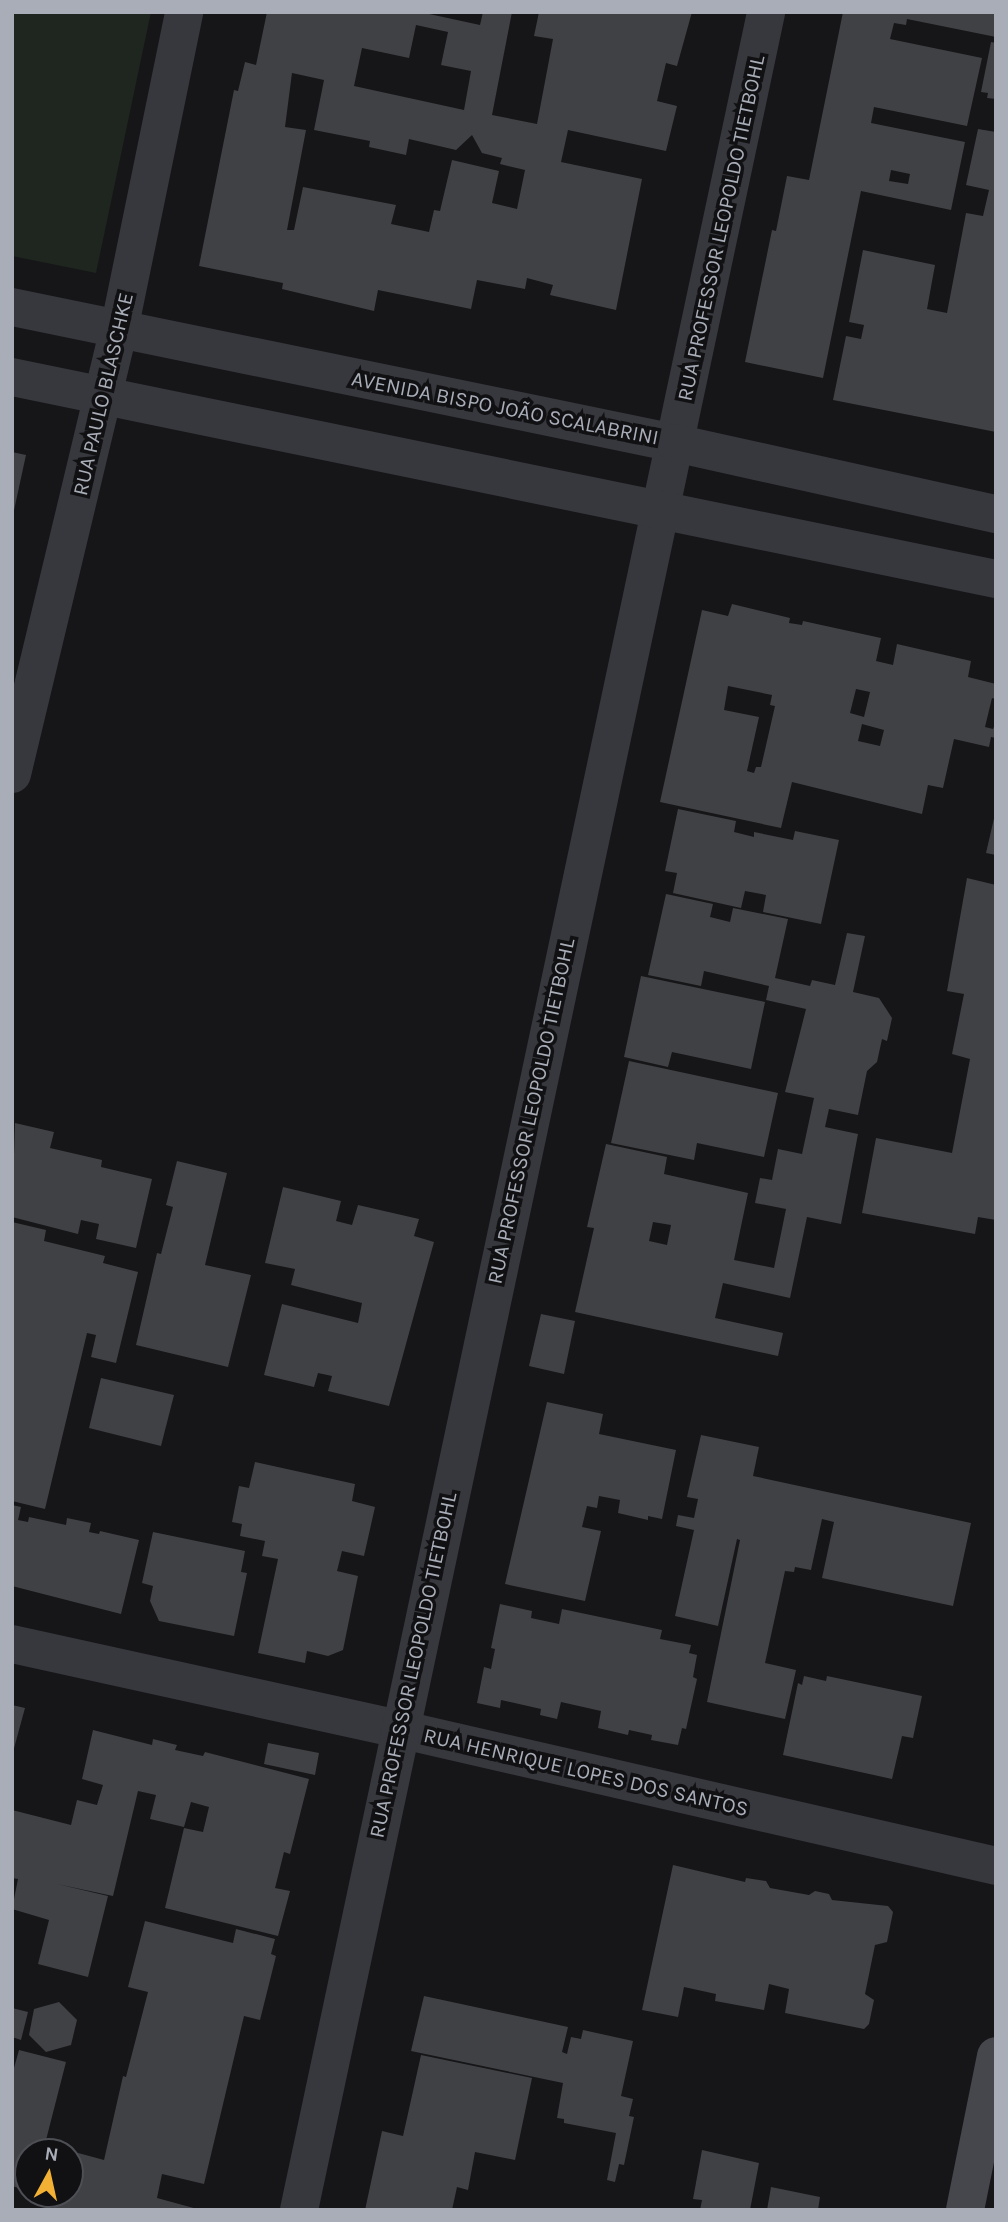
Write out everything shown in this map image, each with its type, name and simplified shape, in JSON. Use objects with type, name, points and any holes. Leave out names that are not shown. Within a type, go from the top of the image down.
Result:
[{"type":"main road","points":[[965,2210],[996,2056]]},
{"type":"street","name":"RUA PAULO BLASCHKE","points":[[12,774],[119,330],[184,12]]},
{"type":"street","name":"RUA PROFESSOR LEOPOLDO TIETBOHL","points":[[299,2210],[399,1728],[766,12]]},
{"type":"street","name":"AVENIDA BISPO JOÃO SCALABRINI","points":[[12,307],[675,443],[996,514]]},
{"type":"street","points":[[12,377],[996,579]]},
{"type":"street","name":"RUA HENRIQUE LOPES DOS SANTOS","points":[[12,1644],[399,1728],[996,1866]]},
{"type":"shaded area","points":[[12,12],[151,12],[96,273],[12,256]]},
{"type":"building","points":[[267,12],[420,12],[480,25],[483,12],[512,12],[492,115],[537,124],[553,39],[534,36],[539,12],[692,12],[677,66],[666,63],[657,101],[677,106],[666,151],[568,130],[561,162],[642,179],[616,310],[550,295],[553,285],[527,278],[525,289],[477,280],[471,309],[378,290],[374,311],[282,289],[283,283],[199,266],[234,90],[238,91],[245,62],[256,65]],"holes":[[[416,25],[448,32],[441,65],[471,71],[464,110],[354,86],[362,48],[409,58]],[[292,73],[324,80],[314,130],[370,141],[369,147],[406,155],[409,139],[456,150],[472,135],[482,153],[502,158],[500,164],[525,170],[517,209],[492,203],[499,171],[452,160],[440,211],[434,210],[429,232],[391,224],[396,205],[303,187],[294,230],[287,230],[306,130],[285,127]]]},
{"type":"building","points":[[843,12],[996,12],[996,37],[907,19],[906,25],[894,23],[890,39],[982,58],[967,126],[874,107],[871,123],[965,142],[951,210],[861,191],[823,378],[745,362],[772,230],[776,231],[787,176],[809,180]],"holes":[[[891,170],[910,174],[908,184],[889,181]]]},
{"type":"building","points":[[991,42],[996,43],[996,99],[987,98],[988,93],[981,92]]},
{"type":"building","points":[[978,129],[996,132],[996,432],[833,400],[846,336],[861,339],[864,325],[849,322],[863,250],[935,265],[927,309],[947,313],[966,213],[983,216],[989,190],[966,185]]},
{"type":"building","points":[[12,452],[26,455],[13,515],[12,515]]},
{"type":"building","points":[[732,604],[790,618],[789,623],[802,625],[803,621],[881,638],[876,661],[893,665],[897,644],[971,661],[968,677],[996,684],[996,699],[992,698],[985,727],[993,729],[996,722],[996,738],[991,737],[989,747],[954,739],[943,788],[928,785],[922,814],[792,782],[781,828],[660,802],[702,610],[728,616]],"holes":[[[728,686],[772,695],[770,705],[775,706],[761,767],[756,767],[754,773],[747,771],[759,717],[724,710]],[[856,689],[870,692],[864,717],[850,713]],[[862,724],[884,730],[880,746],[858,741]]]},
{"type":"building","points":[[678,809],[736,821],[734,832],[754,837],[754,832],[793,840],[795,831],[839,840],[821,924],[763,912],[766,895],[745,891],[741,908],[673,893],[677,873],[665,871]]},
{"type":"building","points":[[996,814],[996,855],[986,853]]},
{"type":"building","points":[[967,878],[996,885],[996,1220],[978,1217],[975,1234],[862,1213],[876,1138],[952,1153],[970,1059],[952,1054],[964,994],[947,991]]},
{"type":"building","points":[[666,894],[713,904],[710,917],[730,922],[733,908],[788,919],[775,978],[810,986],[812,980],[835,985],[847,933],[865,936],[853,992],[879,998],[892,1018],[887,1041],[882,1039],[877,1062],[867,1071],[858,1115],[829,1109],[825,1127],[858,1134],[841,1224],[807,1217],[790,1298],[723,1283],[715,1318],[783,1333],[778,1356],[575,1312],[594,1228],[587,1227],[606,1144],[667,1157],[664,1174],[748,1193],[734,1260],[774,1268],[786,1209],[755,1203],[760,1178],[772,1180],[778,1149],[802,1154],[814,1098],[785,1092],[806,1009],[766,1000],[769,986],[704,971],[701,986],[648,975]],"holes":[[[653,1222],[671,1225],[667,1245],[649,1241]]]},
{"type":"building","points":[[641,976],[765,1002],[751,1069],[672,1052],[668,1067],[624,1057]]},
{"type":"building","points":[[629,1061],[778,1093],[764,1157],[697,1143],[694,1160],[611,1143]]},
{"type":"building","points":[[15,1123],[54,1132],[50,1148],[102,1160],[101,1167],[152,1179],[136,1248],[96,1239],[99,1224],[81,1220],[78,1234],[12,1217]]},
{"type":"building","points":[[177,1161],[227,1173],[205,1265],[251,1275],[228,1367],[136,1345],[157,1253],[161,1254],[173,1207],[166,1205]]},
{"type":"building","points":[[283,1187],[341,1201],[336,1221],[352,1225],[358,1205],[419,1219],[414,1236],[434,1242],[389,1406],[328,1391],[332,1376],[318,1373],[314,1387],[264,1375],[282,1304],[358,1323],[362,1303],[291,1285],[295,1269],[265,1263]]},
{"type":"building","points":[[12,1222],[46,1230],[44,1241],[105,1256],[103,1263],[138,1272],[116,1363],[91,1357],[96,1335],[87,1333],[45,1509],[12,1501]]},
{"type":"building","points":[[541,1314],[575,1321],[564,1374],[529,1366]]},
{"type":"building","points":[[101,1378],[174,1395],[161,1446],[89,1428]]},
{"type":"building","points":[[547,1402],[603,1414],[599,1434],[676,1450],[662,1519],[648,1516],[648,1520],[618,1513],[620,1500],[599,1496],[597,1508],[587,1506],[582,1527],[601,1531],[585,1601],[505,1584]]},
{"type":"building","points":[[701,1435],[759,1447],[753,1476],[971,1523],[953,1606],[822,1578],[834,1522],[822,1519],[811,1570],[795,1567],[794,1572],[785,1571],[765,1663],[796,1670],[785,1719],[707,1702],[740,1540],[737,1539],[718,1626],[675,1616],[694,1530],[676,1526],[678,1515],[694,1518],[698,1499],[687,1497]]},
{"type":"building","points":[[255,1462],[355,1484],[352,1501],[375,1507],[364,1556],[342,1551],[337,1571],[358,1576],[343,1650],[328,1656],[307,1651],[305,1663],[258,1653],[278,1559],[262,1556],[265,1541],[240,1536],[242,1524],[232,1522],[239,1486],[249,1488]]},
{"type":"building","points":[[12,1505],[21,1507],[18,1520],[28,1522],[29,1517],[66,1525],[67,1518],[91,1523],[89,1532],[99,1534],[100,1531],[139,1540],[121,1614],[12,1586]]},
{"type":"building","points":[[153,1532],[245,1551],[241,1572],[247,1573],[234,1636],[159,1621],[150,1601],[153,1586],[142,1583]]},
{"type":"building","points":[[500,1604],[532,1611],[531,1618],[559,1624],[562,1609],[662,1630],[660,1639],[691,1645],[689,1653],[697,1655],[693,1677],[697,1679],[686,1729],[682,1728],[678,1745],[651,1740],[652,1735],[629,1730],[628,1735],[598,1728],[601,1711],[561,1702],[557,1719],[540,1715],[541,1709],[501,1700],[500,1708],[477,1703],[484,1667],[491,1669],[495,1649],[491,1648]]},
{"type":"building","points":[[804,1676],[826,1681],[827,1676],[922,1696],[913,1738],[902,1736],[892,1779],[783,1755],[798,1683],[802,1685]]},
{"type":"building","points":[[12,1705],[25,1708],[13,1752],[12,1752]]},
{"type":"building","points":[[93,1730],[152,1745],[153,1739],[177,1745],[175,1750],[203,1756],[205,1752],[309,1779],[290,1854],[284,1852],[275,1888],[290,1891],[278,1936],[165,1908],[184,1828],[203,1832],[209,1807],[191,1802],[184,1827],[150,1819],[156,1795],[138,1791],[113,1896],[57,1884],[108,1896],[88,1977],[38,1964],[49,1920],[12,1909],[18,1879],[12,1878],[12,1810],[71,1825],[77,1800],[97,1805],[103,1785],[82,1779]]},
{"type":"building","points":[[268,1743],[319,1753],[315,1775],[264,1764]]},
{"type":"building","points":[[673,1865],[745,1882],[746,1878],[766,1881],[770,1888],[809,1895],[815,1891],[829,1894],[832,1900],[888,1906],[893,1912],[887,1942],[875,1945],[865,1994],[874,2000],[869,2024],[864,2029],[785,2013],[789,1989],[769,1984],[764,2010],[715,2001],[716,1994],[684,1987],[678,2017],[642,2010]]},
{"type":"building","points":[[145,1921],[233,1943],[236,1929],[275,1939],[271,1954],[276,1956],[260,2020],[244,2016],[204,2184],[162,2174],[157,2198],[201,2210],[53,2210],[84,2208],[84,2155],[104,2160],[123,2076],[126,2077],[148,1992],[128,1987]]},
{"type":"building","points":[[424,1996],[568,2027],[562,2052],[567,2054],[571,2037],[581,2039],[583,2030],[633,2041],[621,2096],[633,2099],[629,2116],[634,2117],[624,2165],[619,2164],[615,2182],[607,2180],[616,2133],[564,2123],[564,2119],[557,2118],[563,2083],[411,2051]]},
{"type":"building","points":[[59,2002],[77,2020],[71,2045],[46,2052],[29,2035],[34,2009]]},
{"type":"building","points":[[12,2008],[28,2012],[21,2040],[12,2037]]},
{"type":"building","points":[[19,2050],[66,2062],[47,2138],[14,2138],[12,2186],[12,2075]]},
{"type":"building","points":[[421,2055],[532,2078],[515,2160],[475,2152],[468,2190],[457,2187],[452,2210],[365,2210],[382,2131],[403,2136]]},
{"type":"building","points":[[702,2150],[759,2163],[750,2210],[700,2210],[702,2200],[693,2199]]},
{"type":"building","points":[[771,2187],[820,2197],[818,2210],[767,2210]]}]
